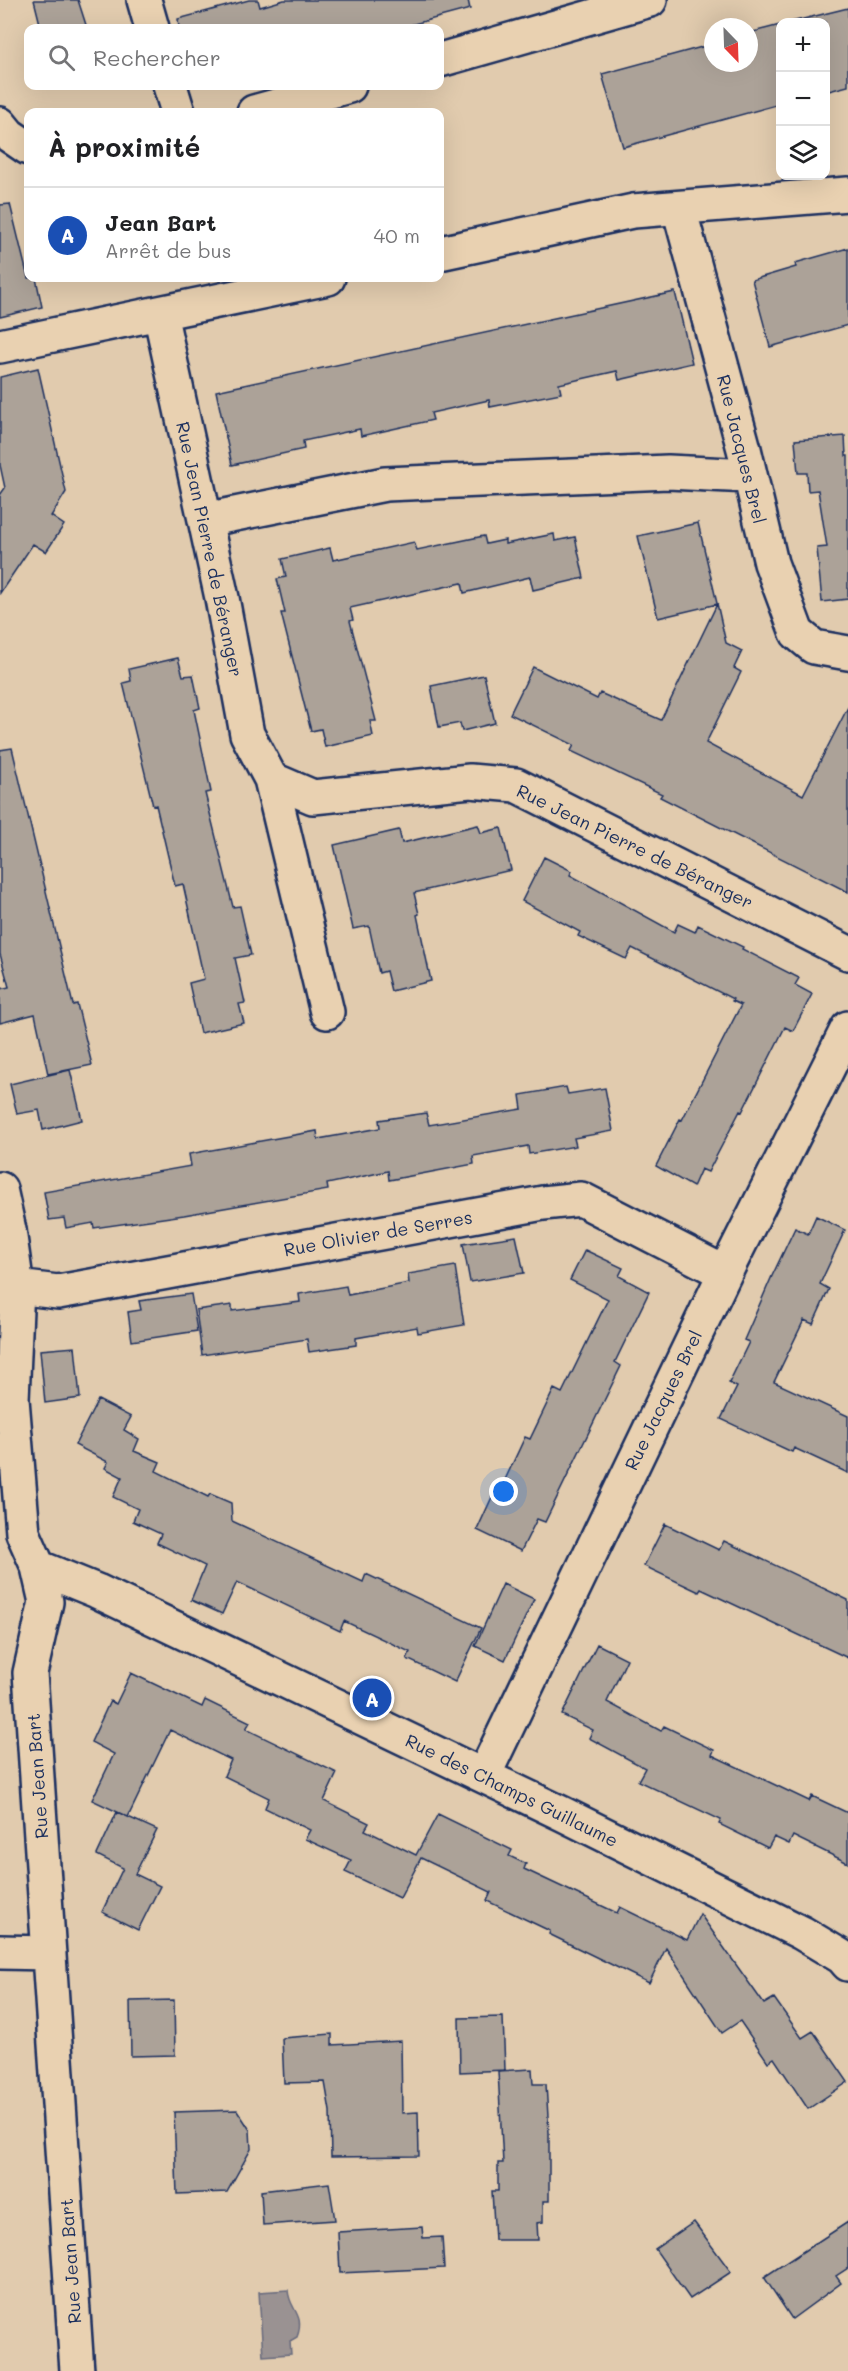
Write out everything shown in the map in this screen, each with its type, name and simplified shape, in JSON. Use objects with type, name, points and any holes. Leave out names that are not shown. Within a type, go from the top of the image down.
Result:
[{"type":"street","points":[[144,0],[152,24]]},
{"type":"street","points":[[444,59],[650,0]]},
{"type":"street","points":[[171,90],[176,108]]},
{"type":"street","points":[[269,108],[334,90]]},
{"type":"street","points":[[0,124],[9,135],[24,145]]},
{"type":"street","points":[[444,252],[633,211],[848,194]]},
{"type":"street","name":"Rue Jacques Brel","points":[[680,208],[771,562],[797,633],[814,647],[848,653]]},
{"type":"street","points":[[0,346],[160,313],[256,285],[286,282]]},
{"type":"street","name":"Rue Jean Pierre de Béranger","points":[[160,313],[205,520],[247,734],[271,779],[327,1012]]},
{"type":"street","points":[[205,520],[385,484],[668,472],[750,476]]},
{"type":"street","name":"Rue Jean Pierre de Béranger","points":[[271,779],[313,796],[470,781],[516,785],[848,953]]},
{"type":"street","name":"Rue Jacques Brel","points":[[484,1775],[725,1273],[848,1028]]},
{"type":"street","name":"Rue Jean Bart","points":[[0,1189],[9,1230],[17,1287],[6,1400],[23,1533],[38,1567],[46,1602],[30,1673],[77,2371]]},
{"type":"street","name":"Rue Olivier de Serres","points":[[17,1287],[58,1292],[532,1205],[581,1200],[725,1273]]},
{"type":"street","name":"Rue des Champs Guillaume","points":[[38,1567],[97,1591],[484,1775],[802,1933],[842,1957],[848,1964]]},
{"type":"street","points":[[0,1952],[49,1953]]},
{"type":"shaded area","points":[[288,2290],[300,2323],[297,2337],[290,2341],[291,2354],[263,2356],[259,2292]]},
{"type":"building","points":[[34,0],[78,0],[86,24],[40,24]]},
{"type":"building","points":[[249,0],[258,0],[260,7],[284,0],[468,0],[470,9],[414,24],[179,24],[178,19]]},
{"type":"building","points":[[848,8],[848,86],[830,91],[830,18],[807,18]]},
{"type":"building","points":[[776,26],[776,105],[623,147],[602,74],[704,46],[704,72],[758,72],[758,31]]},
{"type":"building","points":[[10,204],[24,262],[24,282],[37,282],[42,307],[0,317],[0,205]]},
{"type":"building","points":[[848,248],[848,325],[770,347],[752,280],[796,267],[795,263]]},
{"type":"building","points":[[675,292],[692,363],[619,380],[617,371],[559,384],[561,393],[490,407],[489,400],[431,413],[433,420],[361,436],[360,429],[303,441],[304,449],[232,465],[216,391]]},
{"type":"building","points":[[38,368],[66,492],[51,516],[64,525],[46,552],[33,544],[0,593],[0,495],[5,488],[0,465],[0,377]]},
{"type":"building","points":[[845,436],[846,456],[848,456],[848,599],[822,602],[817,548],[827,547],[818,490],[808,491],[807,473],[798,473],[795,440]]},
{"type":"building","points":[[698,523],[713,586],[726,643],[742,651],[734,668],[741,672],[706,743],[803,795],[848,707],[848,892],[660,797],[662,794],[571,751],[574,745],[510,714],[533,667],[597,699],[600,693],[661,720],[717,604],[658,618],[638,536]]},
{"type":"building","points":[[554,534],[555,541],[575,537],[584,578],[533,590],[530,577],[464,593],[462,583],[350,608],[353,620],[350,621],[376,721],[370,721],[373,736],[325,747],[321,729],[311,731],[281,613],[285,613],[277,579],[286,577],[282,559],[330,548],[333,560],[414,542],[417,550],[484,536],[486,544],[505,540],[505,544]]},
{"type":"building","points":[[178,658],[183,676],[193,675],[200,708],[194,710],[211,792],[205,793],[233,907],[240,906],[251,955],[235,958],[245,1003],[239,1004],[244,1023],[200,1033],[189,983],[204,979],[183,884],[175,886],[123,683],[131,681],[129,669]]},
{"type":"building","points":[[484,675],[495,723],[462,731],[460,723],[439,727],[431,686]]},
{"type":"building","points":[[12,748],[73,1005],[77,1004],[92,1065],[48,1074],[35,1014],[0,1023],[0,989],[9,987],[0,954],[0,750]]},
{"type":"building","points":[[478,825],[481,833],[501,828],[511,870],[414,893],[431,981],[391,991],[386,971],[379,973],[369,926],[353,929],[334,845],[399,830],[402,843]]},
{"type":"building","points":[[544,857],[572,871],[570,875],[674,932],[678,924],[695,932],[698,925],[743,947],[742,949],[799,978],[795,985],[812,994],[793,1031],[785,1027],[742,1112],[740,1111],[708,1172],[701,1169],[693,1187],[656,1166],[741,1005],[632,948],[626,959],[578,936],[580,932],[522,901]]},
{"type":"building","points":[[70,1070],[82,1120],[43,1130],[39,1110],[17,1114],[10,1084]]},
{"type":"building","points":[[566,1087],[568,1094],[605,1088],[613,1131],[574,1138],[576,1146],[529,1154],[528,1146],[473,1156],[474,1164],[389,1180],[388,1171],[327,1184],[328,1190],[184,1215],[94,1228],[93,1223],[66,1228],[64,1218],[49,1220],[44,1192],[191,1166],[189,1154],[317,1131],[318,1139],[380,1128],[379,1120],[426,1113],[429,1125],[522,1109],[520,1095]]},
{"type":"building","points":[[816,1216],[845,1230],[820,1284],[829,1289],[813,1324],[804,1320],[774,1382],[848,1416],[848,1473],[794,1448],[792,1452],[721,1419],[737,1387],[729,1383],[749,1342],[744,1340],[772,1276],[795,1228],[808,1234]]},
{"type":"building","points":[[516,1236],[524,1273],[470,1282],[463,1244]]},
{"type":"building","points":[[585,1250],[623,1268],[619,1276],[649,1292],[615,1362],[621,1366],[545,1522],[537,1519],[521,1551],[477,1530],[492,1497],[496,1499],[525,1437],[530,1439],[554,1389],[562,1393],[608,1299],[570,1280]]},
{"type":"building","points":[[455,1266],[464,1325],[418,1333],[417,1327],[356,1338],[356,1345],[309,1352],[307,1339],[202,1355],[196,1310],[232,1305],[232,1311],[300,1302],[299,1294],[346,1286],[348,1295],[409,1283],[408,1274]]},
{"type":"building","points":[[191,1294],[197,1331],[132,1341],[128,1312],[141,1310],[139,1301]]},
{"type":"building","points":[[75,1347],[80,1398],[45,1403],[40,1350]]},
{"type":"building","points":[[98,1400],[131,1417],[124,1430],[139,1439],[134,1451],[160,1462],[156,1471],[208,1497],[210,1494],[231,1503],[232,1521],[363,1582],[366,1574],[481,1628],[455,1682],[407,1659],[410,1652],[344,1621],[340,1631],[237,1582],[222,1614],[191,1600],[205,1566],[157,1543],[161,1534],[133,1521],[138,1509],[113,1497],[122,1477],[105,1468],[108,1462],[75,1445]]},
{"type":"building","points":[[665,1524],[719,1550],[724,1541],[848,1600],[848,1658],[701,1589],[699,1592],[644,1566]]},
{"type":"building","points":[[503,1584],[534,1599],[505,1660],[475,1646]]},
{"type":"building","points":[[597,1644],[627,1659],[607,1702],[661,1731],[664,1726],[714,1750],[712,1755],[809,1801],[812,1796],[848,1813],[848,1863],[793,1836],[789,1844],[774,1837],[768,1848],[719,1824],[721,1820],[638,1781],[645,1768],[589,1738],[593,1730],[562,1715]]},
{"type":"building","points":[[131,1673],[202,1707],[205,1700],[250,1722],[246,1729],[337,1773],[324,1801],[369,1823],[365,1830],[416,1855],[438,1814],[512,1850],[509,1856],[526,1864],[524,1869],[617,1913],[620,1907],[687,1940],[700,1914],[764,2004],[774,1998],[802,2038],[813,2031],[848,2082],[808,2109],[774,2058],[768,2062],[740,2021],[722,2033],[666,1948],[649,1983],[487,1901],[491,1892],[421,1858],[400,1898],[345,1872],[351,1860],[305,1839],[310,1830],[265,1808],[269,1798],[224,1776],[231,1760],[170,1730],[128,1817],[92,1800],[114,1754],[91,1742],[110,1701],[116,1704]]},
{"type":"building","points":[[117,1812],[157,1830],[135,1874],[160,1886],[138,1930],[102,1912],[123,1868],[97,1855]]},
{"type":"building","points":[[174,2000],[175,2055],[131,2056],[130,2001]]},
{"type":"building","points":[[503,2017],[505,2070],[460,2072],[459,2018]]},
{"type":"building","points":[[332,2034],[332,2045],[401,2041],[402,2113],[418,2112],[419,2156],[331,2157],[330,2111],[325,2082],[284,2083],[282,2038]]},
{"type":"building","points":[[532,2069],[533,2084],[546,2084],[549,2201],[543,2201],[543,2222],[537,2223],[538,2240],[495,2240],[492,2191],[498,2191],[498,2163],[503,2163],[498,2071]]},
{"type":"building","points":[[237,2110],[250,2130],[251,2149],[227,2192],[177,2194],[174,2112]]},
{"type":"building","points":[[329,2183],[335,2220],[263,2225],[261,2191]]},
{"type":"building","points":[[694,2222],[731,2272],[690,2299],[655,2249]]},
{"type":"building","points":[[848,2222],[848,2268],[836,2276],[841,2283],[792,2319],[764,2277]]},
{"type":"building","points":[[422,2227],[423,2238],[442,2237],[444,2268],[340,2273],[338,2232]]},
{"type":"place","name":"Jean Bart","points":[[372,1698]]}]
